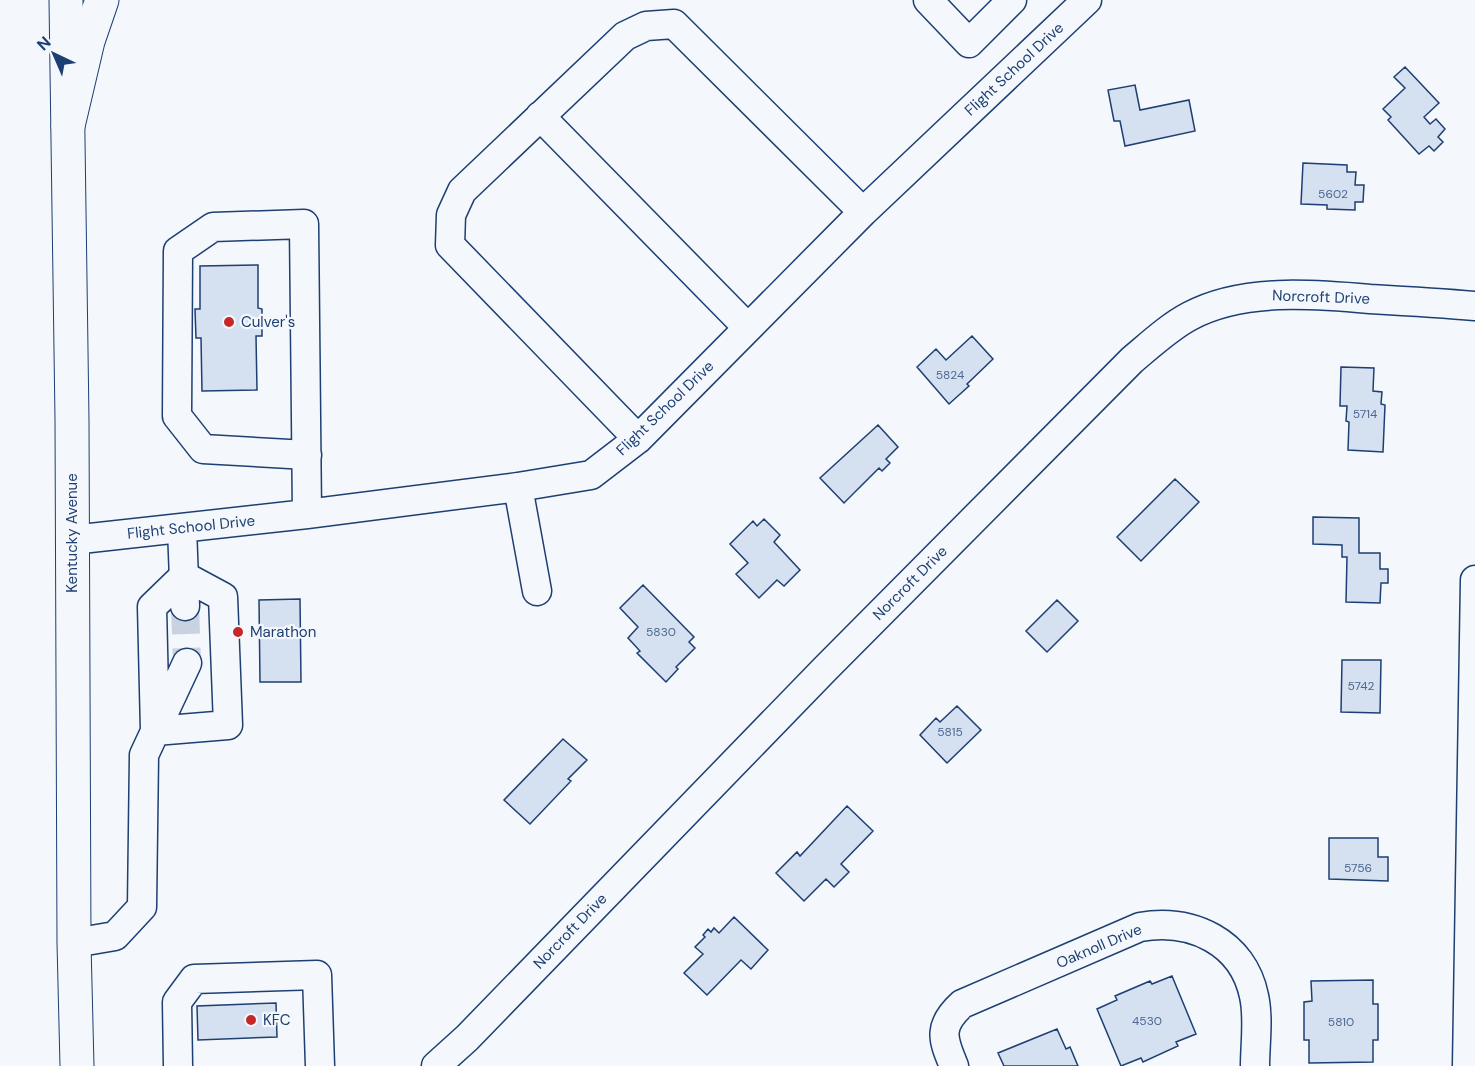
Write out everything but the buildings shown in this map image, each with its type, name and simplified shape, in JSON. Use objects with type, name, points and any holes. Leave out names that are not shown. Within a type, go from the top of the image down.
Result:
[{"type":"main road","name":"Kentucky Avenue","points":[[66,0],[77,1066]]},
{"type":"main road","points":[[68,126],[88,41],[102,0]]},
{"type":"street","points":[[928,0],[969,43],[1012,0]]},
{"type":"street","name":"Flight School Drive","points":[[72,540],[518,488],[591,475],[638,439],[863,212],[1088,0]]},
{"type":"street","points":[[638,439],[450,245],[451,215],[462,191],[625,36],[646,27],[674,24],[863,212]]},
{"type":"street","points":[[540,116],[748,328]]},
{"type":"street","points":[[307,455],[203,449],[177,416],[178,251],[213,227],[304,224],[307,455],[307,514]]},
{"type":"street","name":"Norcroft Drive","points":[[436,1066],[467,1038],[824,670],[1131,360],[1176,325],[1190,316],[1213,307],[1246,298],[1273,295],[1334,296],[1475,306]]},
{"type":"street","points":[[518,488],[537,591]]},
{"type":"street","points":[[182,528],[185,606]]},
{"type":"street","points":[[155,731],[152,607],[184,576]]},
{"type":"street","points":[[155,731],[228,725],[224,597],[184,576]]},
{"type":"street","points":[[1467,1066],[1472,952],[1475,580]]},
{"type":"street","points":[[74,943],[115,936],[142,907],[144,755],[187,663]]},
{"type":"street","name":"Oaknoll Drive","points":[[954,1066],[945,1046],[945,1025],[962,1004],[1140,927],[1157,924],[1182,926],[1201,931],[1215,938],[1238,960],[1250,981],[1256,1007],[1255,1066]]},
{"type":"street","points":[[178,1066],[177,1002],[194,979],[317,975],[320,1066]]},
{"type":"tunnel","points":[[185,606],[187,663]]},
{"type":"place","name":"Culver's","points":[[229,322]]},
{"type":"place","name":"Marathon","points":[[238,632]]},
{"type":"place","name":"KFC","points":[[251,1020]]}]
